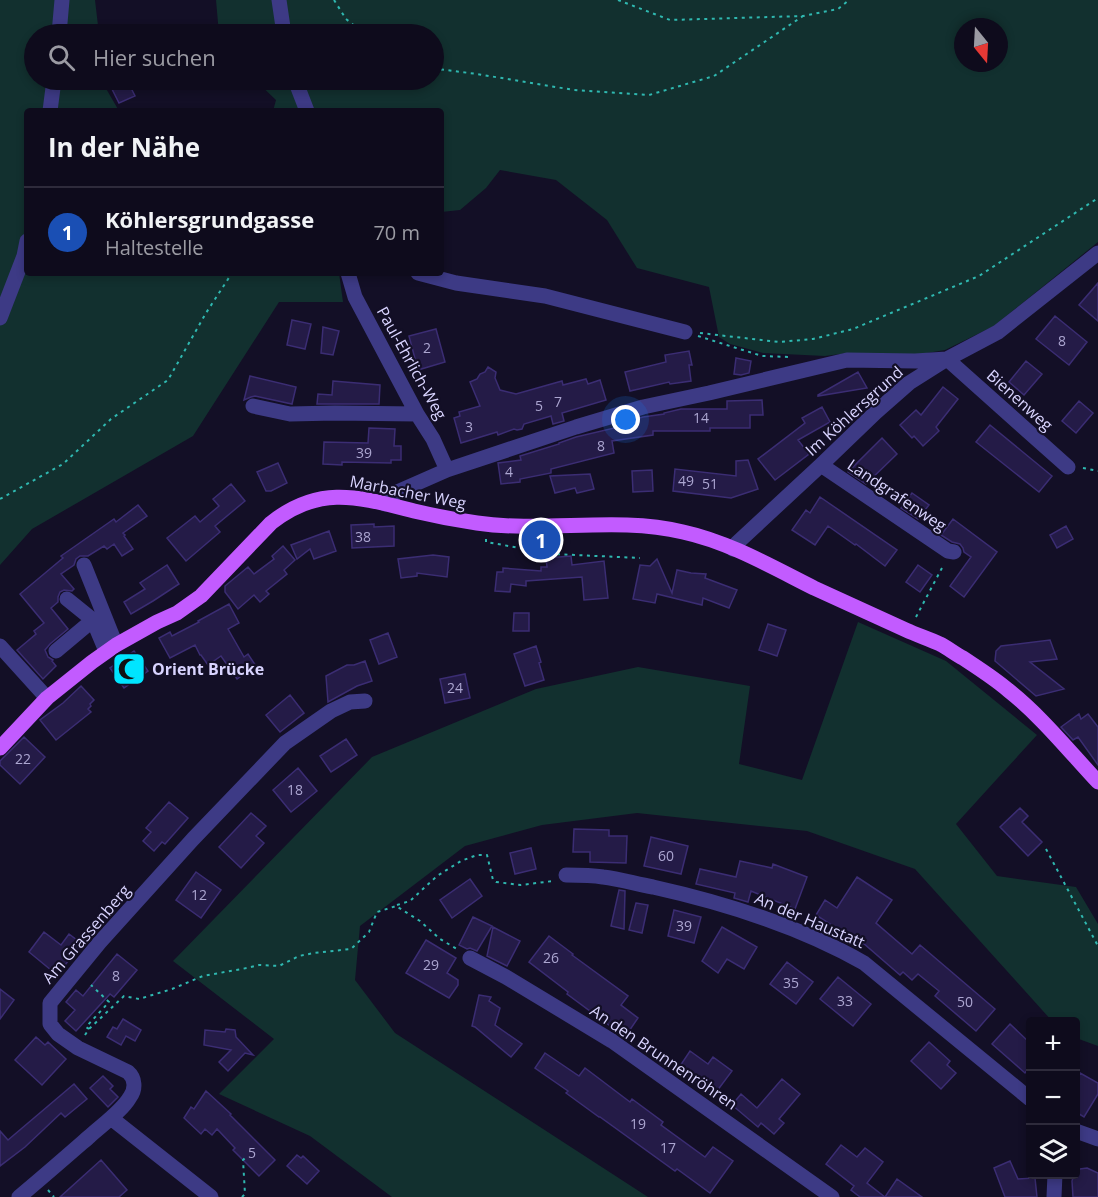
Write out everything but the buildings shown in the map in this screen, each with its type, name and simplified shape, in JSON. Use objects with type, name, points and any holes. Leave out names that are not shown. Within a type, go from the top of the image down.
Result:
[{"type":"main road","name":"Marbacher Weg","points":[[0,748],[47,698],[111,648],[177,613],[201,596],[271,523],[284,513],[315,500],[334,497],[356,498],[443,517],[488,524],[527,527],[617,524],[660,529],[683,532],[733,549],[941,645],[985,673],[1009,690],[1098,782]]},
{"type":"street","points":[[60,24],[62,0]]},
{"type":"street","points":[[279,0],[283,24]]},
{"type":"street","points":[[50,108],[53,90]]},
{"type":"street","points":[[299,90],[306,108]]},
{"type":"street","name":"Im Köhlersgrund","points":[[733,549],[909,383],[947,359],[998,332],[1098,253]]},
{"type":"street","points":[[0,318],[24,256]]},
{"type":"street","name":"Paul-Ehrlich-Weg","points":[[349,276],[355,297],[417,414],[433,439],[447,470]]},
{"type":"street","points":[[429,276],[456,283],[545,296],[686,332]]},
{"type":"street","points":[[386,504],[397,492],[447,470],[643,407],[847,360],[947,359]]},
{"type":"street","name":"Bienenweg","points":[[947,359],[1068,467]]},
{"type":"street","points":[[253,406],[290,414],[417,414]]},
{"type":"street","name":"Landgrafenweg","points":[[821,465],[948,551],[950,556]]},
{"type":"street","points":[[84,565],[111,648]]},
{"type":"street","points":[[67,599],[93,620],[111,648]]},
{"type":"street","points":[[56,651],[93,620]]},
{"type":"street","points":[[0,646],[47,698]]},
{"type":"street","name":"Am Grassenberg","points":[[19,1197],[111,1118],[133,1091],[132,1076],[117,1066],[78,1048],[58,1034],[50,1024],[50,1003],[100,942],[285,742],[331,711],[350,702],[365,701]]},
{"type":"street","name":"An der Haustatt","points":[[566,875],[603,876],[736,908],[799,932],[850,955],[864,963],[1026,1096]]},
{"type":"street","name":"An den Brunnenröhren","points":[[470,958],[612,1041],[832,1197]]},
{"type":"street","points":[[111,1118],[212,1197]]},
{"type":"street","points":[[1080,1132],[1098,1139]]},
{"type":"street","points":[[1054,1197],[1055,1179]]},
{"type":"path","points":[[333,0],[352,24]]},
{"type":"path","points":[[618,0],[670,20],[802,16],[838,9],[849,0]]},
{"type":"path","points":[[444,70],[574,90],[649,95],[714,76],[802,16]]},
{"type":"path","points":[[686,332],[779,342],[813,339],[853,329],[979,276],[1098,198]]},
{"type":"path","points":[[0,499],[63,464],[111,419],[168,380],[230,276]]},
{"type":"path","points":[[686,332],[762,356],[794,357]]},
{"type":"path","points":[[488,524],[486,542],[554,554],[640,558]]},
{"type":"path","points":[[916,617],[950,556]]},
{"type":"path","points":[[1046,849],[1098,946]]},
{"type":"path","points":[[78,1048],[88,1029],[124,996],[139,999],[203,976],[259,965],[279,966],[299,956],[351,949],[369,932],[377,912],[410,901],[437,876],[466,858],[487,855],[494,880],[502,883],[521,885],[556,881],[566,875]]},
{"type":"path","points":[[396,906],[470,958]]},
{"type":"path","points":[[88,1029],[86,1027],[109,1002],[91,985]]},
{"type":"path","points":[[242,1197],[245,1194],[243,1160],[245,1158]]},
{"type":"green space","points":[[0,0],[95,0],[98,24],[24,24],[24,90],[107,90],[117,108],[24,108],[24,276],[339,276],[343,302],[279,302],[193,436],[32,529],[0,565]]},
{"type":"green space","points":[[216,0],[275,0],[278,24],[218,24]]},
{"type":"green space","points":[[285,0],[1098,0],[1098,242],[994,326],[945,350],[915,355],[848,353],[825,356],[763,353],[730,344],[719,337],[709,287],[637,268],[607,220],[556,180],[500,170],[486,188],[460,210],[444,212],[444,108],[310,108],[304,90],[444,90],[444,24],[287,24]]},
{"type":"green space","points":[[266,90],[295,90],[301,108],[274,108],[276,100]]},
{"type":"green space","points":[[858,622],[946,661],[1037,735],[956,824],[997,876],[1076,887],[1098,924],[1098,1046],[1080,1039],[1080,1017],[1048,1017],[915,869],[807,831],[637,813],[542,825],[465,846],[360,926],[355,980],[395,1033],[648,1197],[392,1197],[310,1136],[219,1094],[274,1039],[173,961],[372,757],[536,689],[638,667],[750,686],[739,764],[802,780]]},
{"type":"place","name":"Köhlersgrundgasse","points":[[541,540]]},
{"type":"place","name":"Orient Brücke","points":[[129,669]]}]
